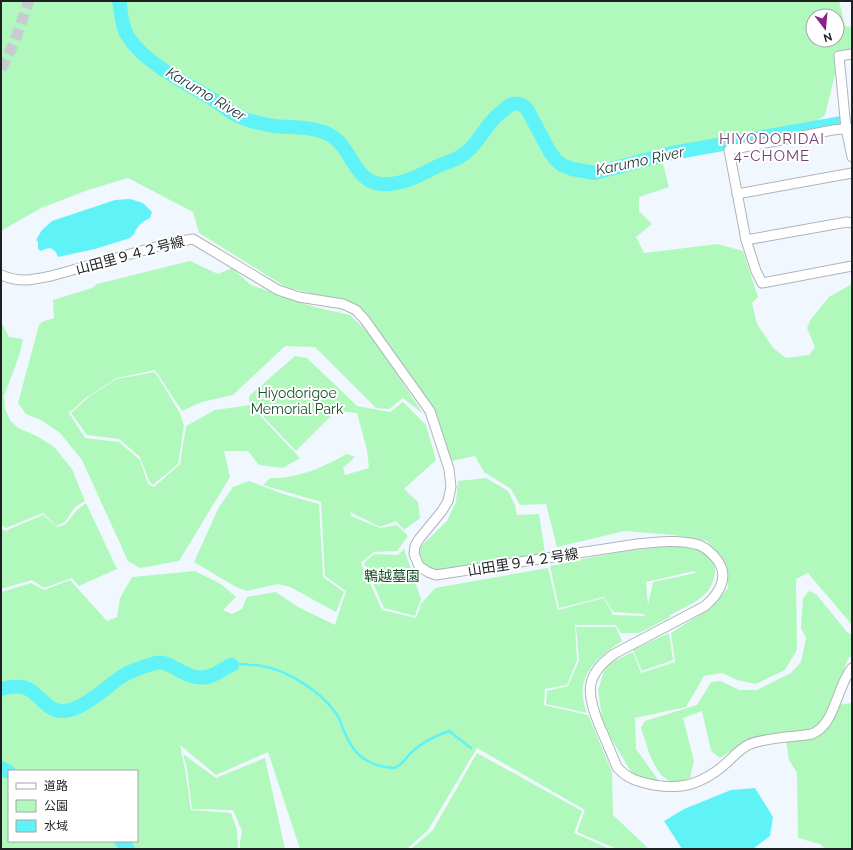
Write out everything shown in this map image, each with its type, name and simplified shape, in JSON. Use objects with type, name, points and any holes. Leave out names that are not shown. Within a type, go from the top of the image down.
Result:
[{"type":"street","points":[[852,54],[839,56],[852,157]]},
{"type":"street","points":[[849,128],[729,150],[746,240],[753,264],[762,283],[852,266]]},
{"type":"street","points":[[737,194],[852,173]]},
{"type":"street","points":[[746,240],[847,222],[852,223]]},
{"type":"street","name":"山田里９４２号線","points":[[1,275],[10,279],[21,281],[43,278],[170,243],[193,239],[278,290],[300,297],[343,304],[356,310],[365,320],[430,411],[449,469],[451,486],[448,501],[442,512],[419,539],[415,546],[414,554],[419,566],[428,572],[436,575],[629,545],[669,541],[698,545],[707,549],[717,559],[723,574],[722,585],[714,598],[705,606],[614,654],[604,661],[597,669],[590,687],[590,696],[593,709],[617,767],[622,773],[638,782],[670,787],[680,787],[696,783],[715,772],[748,745],[819,732],[825,725],[848,673],[852,668]]},
{"type":"green space","points":[[1,1],[839,1],[841,8],[805,8],[805,48],[845,48],[845,26],[852,27],[852,50],[837,66],[825,115],[817,121],[797,128],[662,160],[669,187],[639,197],[639,211],[652,224],[636,237],[644,253],[718,244],[743,251],[758,297],[752,303],[757,324],[773,348],[786,358],[809,355],[815,347],[807,328],[811,319],[829,297],[852,284],[852,625],[808,573],[796,579],[797,650],[785,670],[756,684],[737,680],[722,673],[704,676],[686,707],[635,718],[636,749],[661,784],[633,775],[603,725],[598,690],[606,665],[633,652],[641,673],[675,662],[671,633],[711,607],[728,588],[727,566],[707,541],[673,535],[625,531],[557,547],[546,504],[520,505],[511,489],[484,472],[475,456],[452,461],[436,414],[371,319],[349,303],[286,287],[199,233],[193,212],[128,178],[88,190],[41,208],[1,231]]},
{"type":"green space","points":[[190,261],[218,274],[232,268],[251,285],[314,307],[350,315],[371,335],[423,414],[403,398],[389,409],[376,408],[315,347],[285,346],[233,395],[202,402],[182,411],[155,370],[117,378],[87,397],[69,413],[85,438],[119,442],[140,460],[148,484],[154,487],[180,464],[186,426],[215,410],[250,405],[300,458],[283,468],[259,465],[248,451],[224,451],[230,477],[179,561],[140,568],[128,561],[82,460],[60,433],[41,420],[26,414],[18,403],[39,325],[42,322],[54,318],[53,300],[92,288],[97,284]]},
{"type":"green space","points":[[1,322],[9,337],[23,339],[19,356],[4,396],[5,409],[10,420],[18,428],[37,436],[54,447],[72,469],[85,501],[75,507],[65,522],[56,526],[43,513],[6,528],[1,525]]},
{"type":"green space","name":"Hiyodorigoe Memorial Park","points":[[295,356],[307,358],[357,406],[390,412],[403,402],[426,425],[436,460],[404,489],[418,502],[420,518],[404,530],[396,521],[380,527],[352,513],[350,510],[351,516],[380,528],[397,525],[408,536],[397,551],[374,552],[361,563],[382,610],[416,618],[421,604],[435,588],[548,568],[558,610],[604,598],[613,615],[644,616],[645,614],[613,612],[604,597],[559,608],[550,566],[625,551],[670,547],[692,548],[706,554],[710,558],[715,566],[715,571],[710,588],[705,594],[699,599],[670,615],[670,617],[639,633],[621,633],[616,625],[575,625],[577,660],[567,685],[545,689],[544,705],[588,715],[612,772],[613,815],[649,849],[617,849],[577,832],[585,810],[477,748],[428,830],[407,849],[300,849],[268,752],[216,775],[180,745],[191,810],[231,813],[237,830],[238,849],[1,849],[1,592],[31,583],[44,590],[70,580],[107,621],[117,617],[120,598],[132,577],[195,571],[221,584],[236,597],[223,610],[232,614],[242,609],[247,597],[276,592],[298,607],[335,625],[346,591],[325,576],[321,502],[263,485],[270,478],[280,478],[310,471],[347,454],[355,457],[343,468],[345,475],[369,468],[367,450],[357,413],[336,411],[296,451],[249,402],[249,396]],"holes":[[[694,571],[696,573],[653,582],[648,605],[646,582]]]},
{"type":"green space","points":[[155,372],[180,413],[184,426],[178,464],[153,485],[149,481],[140,457],[119,439],[87,435],[71,413],[90,396],[117,379]]},
{"type":"green space","points":[[486,478],[508,491],[515,505],[517,515],[539,514],[545,553],[444,574],[423,566],[419,556],[421,546],[447,521],[456,502],[458,481]]},
{"type":"green space","points":[[249,481],[283,494],[319,504],[323,577],[344,592],[336,612],[290,587],[278,584],[247,591],[236,587],[194,562],[219,507],[233,487]]},
{"type":"green space","points":[[86,503],[117,569],[79,586],[72,578],[44,588],[32,580],[1,589],[1,528],[5,531],[43,515],[57,527],[65,525],[76,511]]},
{"type":"green space","name":"鵯越墓園","points":[[404,549],[421,599],[415,616],[384,608],[364,563],[374,554],[398,555]]},
{"type":"green space","points":[[809,591],[816,594],[847,632],[852,635],[852,657],[849,657],[828,706],[852,703],[852,849],[825,849],[820,844],[798,838],[797,773],[789,760],[785,734],[748,740],[720,758],[711,751],[702,711],[683,718],[694,761],[690,778],[675,782],[668,780],[657,769],[652,761],[641,728],[645,721],[697,705],[711,682],[720,681],[740,690],[757,690],[791,673],[801,662],[806,638],[801,628],[803,598]]},
{"type":"green space","points":[[576,627],[616,627],[622,641],[595,662],[589,670],[583,689],[583,700],[587,713],[546,704],[547,691],[568,686],[579,660]]},
{"type":"green space","points":[[669,633],[673,660],[642,671],[633,650]]},
{"type":"green space","points":[[477,753],[582,811],[574,833],[610,849],[411,849],[433,830]]},
{"type":"green space","points":[[183,754],[216,778],[265,758],[285,849],[240,849],[242,831],[233,810],[192,809],[187,769]]},
{"type":"water","points":[[130,199],[143,203],[152,212],[150,218],[140,224],[130,238],[95,249],[58,257],[53,250],[49,248],[41,251],[38,249],[38,242],[36,240],[42,230],[52,221],[115,200]]},
{"type":"water","points":[[755,788],[773,817],[770,836],[753,849],[682,849],[664,821],[684,809],[731,790]]},
{"type":"waterway","name":"Karumo River","points":[[119,1],[126,34],[136,47],[168,73],[243,119],[274,126],[322,131],[328,134],[337,140],[344,148],[361,173],[368,180],[378,184],[403,182],[459,157],[473,146],[496,117],[510,105],[515,104],[521,105],[527,109],[550,152],[556,160],[562,165],[572,169],[595,173],[672,153],[842,123]]},
{"type":"waterway","points":[[1,689],[15,687],[25,688],[53,709],[64,711],[79,707],[129,672],[156,663],[167,664],[192,676],[199,677],[211,676],[232,665]]},
{"type":"waterway","points":[[232,665],[259,665],[272,668],[292,677],[312,689],[329,704],[337,714],[347,738],[359,755],[377,765],[392,768],[397,767],[424,742],[449,731],[471,748]]},
{"type":"waterway","points":[[1,768],[8,772]]},
{"type":"waterway","points":[[122,842],[128,849]]},
{"type":"tunnel","points":[[1,69],[14,43],[29,1]]},
{"type":"district","name":"HIYODORIDAI 4-CHOME","points":[[772,148]]}]
